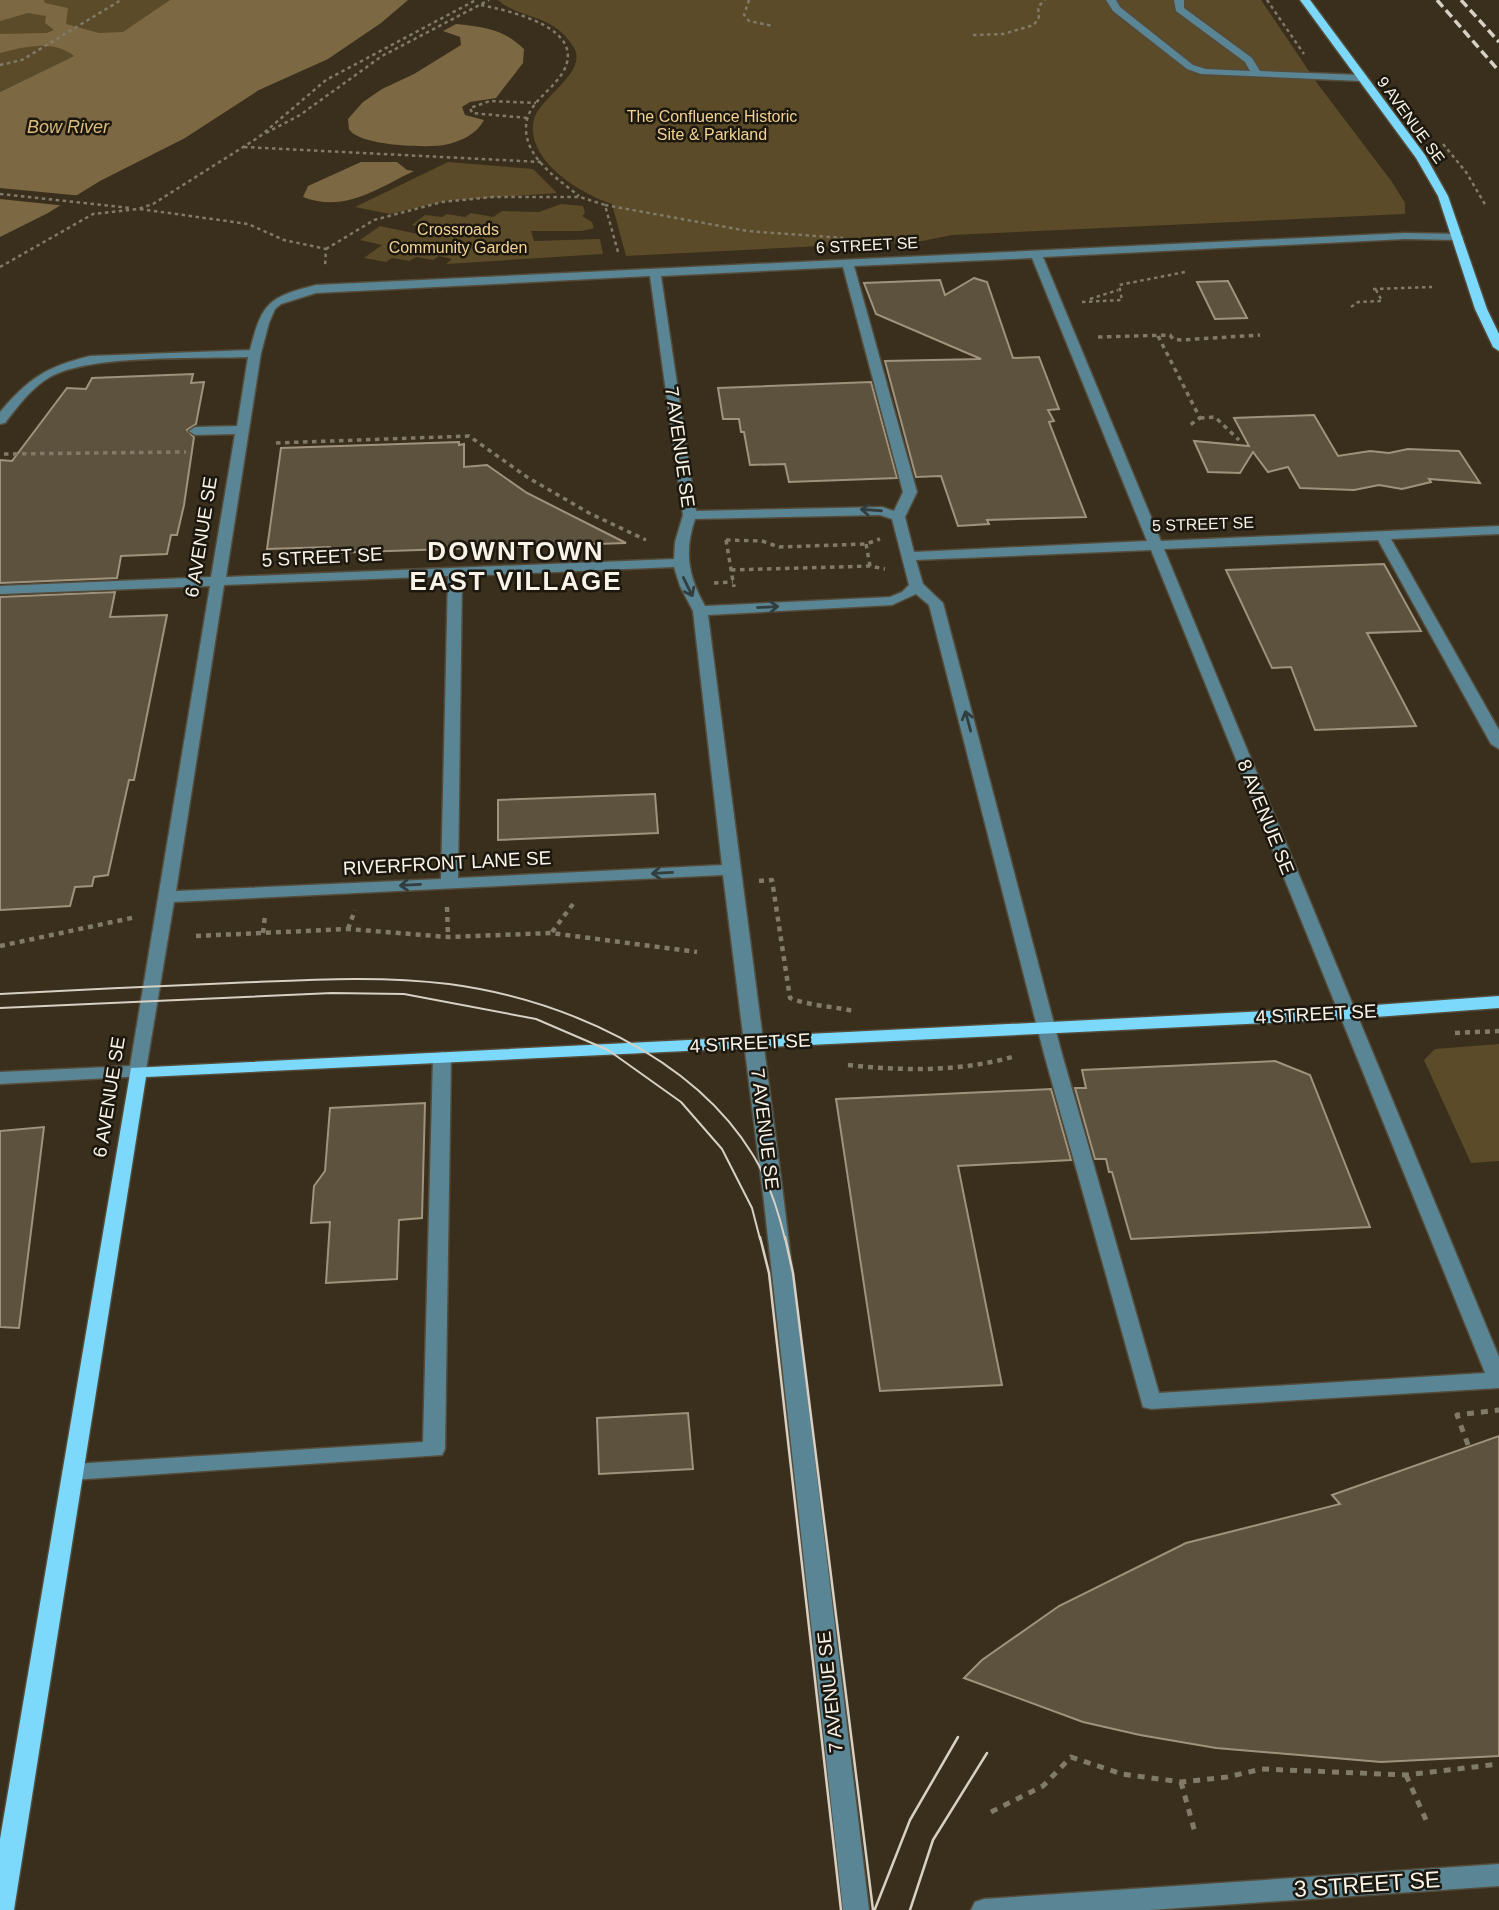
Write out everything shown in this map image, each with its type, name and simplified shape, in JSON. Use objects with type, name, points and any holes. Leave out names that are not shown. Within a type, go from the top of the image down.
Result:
[{"type":"main road","name":"9 AVENUE SE","points":[[1305,0],[1421,157],[1443,195],[1481,309],[1499,348]]},
{"type":"main road","name":"4 STREET SE","points":[[138,1072],[755,1044],[1348,1013],[1499,1002]]},
{"type":"main road","name":"6 AVENUE SE","points":[[1,1910],[138,1072]]},
{"type":"street","points":[[1111,0],[1115,9],[1190,67],[1205,72],[1361,78]]},
{"type":"street","points":[[1179,0],[1179,9],[1249,60],[1257,75]]},
{"type":"street","name":"6 STREET SE","points":[[279,298],[316,289],[1405,236],[1457,237]]},
{"type":"street","name":"8 AVENUE SE","points":[[1036,253],[1499,1380]]},
{"type":"street","points":[[847,262],[910,492],[898,517],[916,586],[936,603],[1047,1028],[1151,1401],[1499,1380]]},
{"type":"street","name":"7 AVENUE SE","points":[[655,272],[690,515],[679,548],[681,575],[700,611],[730,870],[755,1044],[856,1910]]},
{"type":"street","name":"6 AVENUE SE","points":[[138,1072],[255,353],[267,309],[279,298]]},
{"type":"street","points":[[0,420],[43,374],[68,365],[90,360],[255,353]]},
{"type":"street","points":[[195,431],[243,430]]},
{"type":"street","points":[[690,515],[858,509],[882,511],[898,517]]},
{"type":"street","name":"5 STREET SE","points":[[909,556],[1499,530]]},
{"type":"street","points":[[1382,535],[1499,744]]},
{"type":"street","name":"5 STREET SE","points":[[0,590],[680,563]]},
{"type":"street","points":[[449,883],[456,570]]},
{"type":"street","points":[[700,611],[892,601],[907,595],[916,586]]},
{"type":"street","name":"RIVERFRONT LANE SE","points":[[166,897],[730,870]]},
{"type":"street","points":[[73,1472],[434,1449],[442,1058]]},
{"type":"street","name":"4 STREET SE","points":[[0,1078],[138,1072]]},
{"type":"street","name":"3 STREET SE","points":[[984,1910],[1499,1875]]},
{"type":"path","points":[[0,65],[22,60],[121,0]]},
{"type":"path","points":[[259,137],[327,80],[476,0]]},
{"type":"path","points":[[0,267],[93,214],[138,209],[153,204],[259,137],[300,115],[348,78],[449,19],[489,0]]},
{"type":"path","points":[[748,0],[744,15],[749,21],[773,26]]},
{"type":"path","points":[[973,35],[1003,34],[1034,26],[1039,17],[1038,7],[1045,0]]},
{"type":"path","points":[[1267,0],[1320,78]]},
{"type":"path","points":[[481,5],[529,17],[548,27],[565,45],[569,57],[566,68],[536,103],[527,118],[529,140],[541,162],[580,197]]},
{"type":"path","points":[[527,118],[483,116],[472,113],[470,107],[490,101],[536,103]]},
{"type":"path","points":[[244,147],[541,162]]},
{"type":"path","points":[[516,167],[520,161]]},
{"type":"path","points":[[0,194],[248,224],[284,240],[326,249],[383,213]]},
{"type":"path","points":[[374,220],[442,202],[493,197],[580,197],[605,205],[748,231],[848,238]]},
{"type":"path","points":[[605,205],[621,262]]},
{"type":"path","points":[[324,273],[326,249]]},
{"type":"path","points":[[1118,290],[1082,302],[1122,300],[1119,285],[1185,272]]},
{"type":"path","points":[[1351,307],[1358,302],[1382,301],[1374,288],[1432,287]]},
{"type":"path","points":[[1158,335],[1200,418]]},
{"type":"path","points":[[1098,337],[1170,335],[1172,339],[1181,340],[1260,335]]},
{"type":"path","points":[[1191,425],[1200,418],[1215,417],[1238,440]]},
{"type":"path","points":[[276,443],[469,436],[527,477],[589,513],[653,543]]},
{"type":"path","points":[[5,454],[193,452]]},
{"type":"path","points":[[724,531],[735,592]]},
{"type":"path","points":[[726,540],[762,541],[779,547],[866,544],[887,537]]},
{"type":"path","points":[[866,544],[870,566]]},
{"type":"path","points":[[731,570],[870,566],[896,572]]},
{"type":"path","points":[[772,880],[790,998],[805,1004],[821,1004]]},
{"type":"path","points":[[551,933],[578,898]]},
{"type":"path","points":[[447,903],[448,937]]},
{"type":"path","points":[[348,929],[356,906]]},
{"type":"path","points":[[263,933],[266,910]]},
{"type":"path","points":[[0,946],[114,920]]},
{"type":"path","points":[[196,936],[348,929],[448,937],[551,933],[697,952]]},
{"type":"path","points":[[1468,1445],[1457,1415],[1499,1410]]},
{"type":"path","points":[[991,1812],[1043,1786],[1071,1757],[1122,1774],[1181,1782],[1227,1777],[1262,1769],[1406,1775],[1499,1764]]},
{"type":"path","points":[[1406,1775],[1426,1820]]},
{"type":"path","points":[[1181,1782],[1196,1836]]},
{"type":"green space","points":[[0,0],[170,0],[130,29],[0,92]]},
{"type":"green space","name":"The Confluence Historic Site & Parkland","points":[[498,0],[1261,0],[1317,83],[1392,182],[1405,203],[1405,214],[952,235],[922,241],[626,256],[612,204],[571,184],[558,173],[546,161],[533,134],[534,119],[538,111],[574,66],[577,57],[574,48],[557,29]]},
{"type":"green space","points":[[448,162],[533,169],[557,193],[445,201],[390,214],[355,207]]},
{"type":"green space","name":"Crossroads Community Garden","points":[[561,204],[583,206],[585,213],[582,216],[592,222],[594,228],[582,231],[531,231],[534,241],[600,239],[603,254],[446,264],[452,259],[439,256],[433,260],[416,257],[409,261],[392,258],[386,262],[364,258],[382,245],[360,240],[380,226],[418,234],[427,228],[412,225],[425,215],[465,217],[471,213],[493,217],[502,211],[539,212]]},
{"type":"green space","points":[[1499,1044],[1499,1161],[1471,1163],[1424,1060],[1435,1049]]},
{"type":"water","name":"Bow River","points":[[0,0],[44,0],[45,3],[68,8],[66,24],[99,33],[123,32],[170,0],[408,0],[381,23],[328,59],[259,90],[185,138],[100,181],[48,213],[0,237],[0,92],[74,56],[48,46],[0,53],[0,34],[47,33],[54,30],[45,23],[46,16],[28,13],[0,21]]},
{"type":"water","points":[[456,24],[501,33],[524,49],[523,63],[496,98],[470,102],[462,107],[465,115],[484,120],[477,129],[467,137],[444,145],[394,144],[355,135],[349,129],[348,119],[363,102],[461,45],[460,37],[443,31]]},
{"type":"water","points":[[361,162],[397,162],[407,170],[414,171],[347,201],[318,201],[303,197],[308,186]]},
{"type":"pier","points":[[0,188],[83,196],[67,206],[0,199]]},
{"type":"building","points":[[974,278],[987,282],[1013,358],[1039,357],[1059,409],[1048,410],[1054,421],[1049,422],[1086,517],[987,520],[989,524],[958,526],[941,476],[916,477],[885,361],[981,359],[876,314],[864,283],[940,280],[945,295]]},
{"type":"building","points":[[1228,281],[1247,318],[1215,319],[1197,282]]},
{"type":"building","points":[[193,374],[191,383],[204,382],[196,424],[187,430],[194,437],[184,505],[177,535],[171,535],[167,554],[121,556],[117,578],[0,583],[0,460],[12,461],[67,388],[86,389],[92,378]]},
{"type":"building","points":[[871,382],[897,478],[789,482],[785,464],[750,465],[739,419],[723,419],[718,388]]},
{"type":"building","points":[[1314,415],[1338,456],[1408,449],[1459,451],[1480,483],[1429,479],[1431,482],[1402,489],[1379,485],[1354,490],[1300,488],[1288,467],[1268,472],[1253,452],[1240,473],[1208,472],[1194,441],[1249,446],[1234,418]]},
{"type":"building","points":[[459,442],[459,445],[464,444],[464,467],[487,465],[527,493],[626,543],[330,553],[330,547],[267,549],[281,448]]},
{"type":"building","points":[[1384,564],[1421,631],[1367,633],[1416,726],[1315,730],[1291,667],[1272,668],[1226,570]]},
{"type":"building","points":[[115,592],[110,617],[167,615],[134,780],[129,780],[108,875],[94,877],[92,886],[75,887],[70,906],[0,910],[0,597]]},
{"type":"building","points":[[655,794],[658,833],[498,840],[498,800]]},
{"type":"building","points":[[1275,1061],[1310,1075],[1370,1227],[1131,1239],[1112,1172],[1109,1172],[1106,1159],[1095,1159],[1075,1088],[1086,1088],[1082,1070]]},
{"type":"building","points":[[1051,1089],[1071,1160],[958,1166],[1002,1385],[880,1391],[836,1099]]},
{"type":"building","points":[[425,1103],[422,1218],[399,1220],[397,1279],[326,1283],[330,1222],[311,1223],[314,1186],[325,1171],[330,1108]]},
{"type":"building","points":[[44,1127],[19,1328],[0,1327],[0,1131]]},
{"type":"building","points":[[688,1413],[693,1469],[599,1474],[597,1418]]},
{"type":"building","points":[[1499,1436],[1499,1756],[1381,1762],[1216,1748],[1083,1722],[964,1678],[982,1660],[1059,1606],[1186,1543],[1340,1504],[1332,1495]]},
{"type":"tram line","points":[[0,994],[368,979],[449,984],[535,1003],[578,1018],[620,1038],[660,1061],[696,1088],[727,1120],[753,1155],[764,1175],[785,1239]]},
{"type":"tram line","points":[[0,1008],[332,993],[404,994],[536,1019],[608,1050],[681,1102],[722,1149],[752,1208],[760,1239]]},
{"type":"tram line","points":[[760,1237],[769,1273],[841,1910]]},
{"type":"tram line","points":[[785,1237],[793,1273],[873,1910]]},
{"type":"tram line","points":[[875,1909],[910,1820],[958,1737]]},
{"type":"tram line","points":[[910,1910],[933,1840],[987,1753]]},
{"type":"railway","points":[[1437,0],[1499,71]]},
{"type":"railway","points":[[1461,0],[1499,42]]},
{"type":"district","name":"DOWNTOWN EAST VILLAGE","points":[[516,566]]}]
